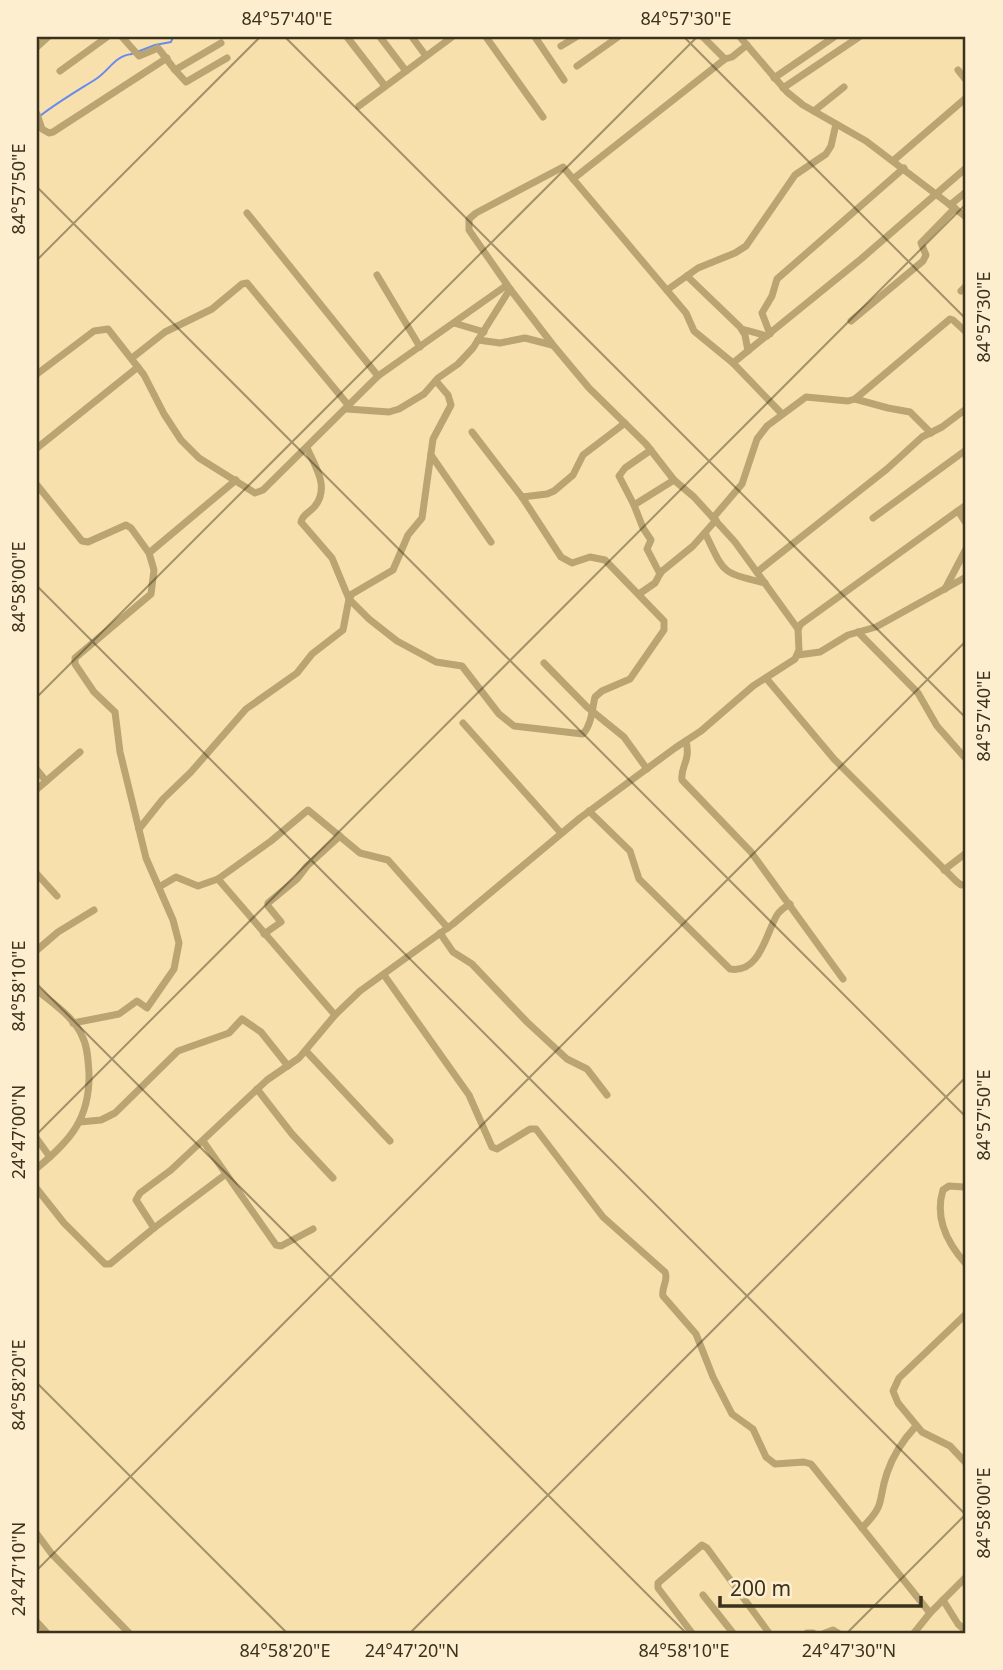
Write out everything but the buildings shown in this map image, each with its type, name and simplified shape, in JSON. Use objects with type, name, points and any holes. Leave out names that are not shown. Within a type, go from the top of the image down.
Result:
[{"type":"street","points":[[37,47],[48,37]]},
{"type":"street","points":[[61,71],[107,37]]},
{"type":"street","points":[[122,37],[139,57],[159,48],[186,82],[227,58]]},
{"type":"street","points":[[347,37],[385,86]]},
{"type":"street","points":[[380,37],[406,71]]},
{"type":"street","points":[[412,37],[426,56]]},
{"type":"street","points":[[359,106],[452,37]]},
{"type":"street","points":[[486,37],[542,117]]},
{"type":"street","points":[[535,37],[564,80]]},
{"type":"street","points":[[561,46],[576,37]]},
{"type":"street","points":[[577,66],[618,37]]},
{"type":"street","points":[[703,37],[725,59]]},
{"type":"street","points":[[740,37],[783,88],[814,111],[894,160],[966,217]]},
{"type":"street","points":[[774,78],[834,37]]},
{"type":"street","points":[[783,88],[859,37]]},
{"type":"street","points":[[175,70],[221,43]]},
{"type":"street","points":[[573,179],[725,59],[747,45]]},
{"type":"street","points":[[38,117],[45,132],[53,132],[167,58]]},
{"type":"street","points":[[958,70],[966,79]]},
{"type":"street","points":[[814,111],[844,87]]},
{"type":"street","points":[[894,160],[966,98]]},
{"type":"street","points":[[667,290],[706,264],[746,246],[795,176],[826,154],[836,124]]},
{"type":"street","points":[[782,414],[733,363],[694,331],[685,313],[667,290],[565,169],[559,168],[469,219],[469,230],[508,287],[553,345],[589,388],[651,450],[674,480],[715,519],[757,572],[798,629],[798,655]]},
{"type":"street","points":[[768,335],[762,313],[772,296],[777,279],[904,168]]},
{"type":"street","points":[[733,363],[862,259],[966,168]]},
{"type":"street","points":[[850,321],[923,261],[926,255],[921,243],[966,192]]},
{"type":"street","points":[[247,213],[378,376]]},
{"type":"street","points":[[377,275],[420,347]]},
{"type":"street","points":[[687,276],[742,329],[748,351]]},
{"type":"street","points":[[132,358],[164,332],[212,309],[242,284],[247,283],[348,407],[377,412],[399,409],[424,394],[462,360],[484,332],[508,287]]},
{"type":"street","points":[[37,374],[99,329],[111,332],[150,383],[163,414],[181,440],[199,458],[251,492],[259,492],[378,376],[508,287]]},
{"type":"street","points":[[639,594],[655,583],[660,574],[705,533],[742,484],[759,435],[782,414],[809,396],[848,401],[855,399],[950,319],[966,332]]},
{"type":"street","points":[[454,323],[484,332]]},
{"type":"street","points":[[742,329],[768,335]]},
{"type":"street","points":[[478,340],[494,343],[525,338],[553,345]]},
{"type":"street","points":[[37,448],[138,367]]},
{"type":"street","points":[[139,829],[246,709],[297,673],[312,654],[342,632],[349,599],[355,591],[389,573],[397,564],[408,535],[422,518],[435,435],[451,405],[448,396],[436,381]]},
{"type":"street","points":[[855,399],[910,412],[931,433]]},
{"type":"street","points":[[757,572],[882,473],[922,437],[966,410]]},
{"type":"street","points":[[522,497],[551,493],[573,475],[583,455],[625,423]]},
{"type":"street","points":[[307,448],[323,485],[317,503],[302,517],[301,522],[332,558],[349,599],[397,641],[440,663],[457,663],[462,666],[499,714],[513,726],[583,734],[587,730],[595,697],[601,691],[630,679],[664,630],[664,621],[601,557],[590,557],[572,563],[565,561],[522,497],[472,432]]},
{"type":"street","points":[[651,450],[619,474],[651,540],[647,549],[660,574]]},
{"type":"street","points":[[873,519],[966,450]]},
{"type":"street","points":[[431,455],[491,542]]},
{"type":"street","points":[[149,553],[236,480]]},
{"type":"street","points":[[634,505],[674,480]]},
{"type":"street","points":[[37,485],[82,541],[88,542],[126,525],[131,528],[149,553],[154,575],[148,598],[77,655],[74,661],[94,692],[115,712],[120,752],[146,858],[178,935],[177,962],[170,977],[147,1008],[137,1001],[119,1014],[73,1023]]},
{"type":"street","points":[[798,629],[966,505]]},
{"type":"street","points":[[958,511],[966,523]]},
{"type":"street","points":[[705,533],[724,570],[765,583]]},
{"type":"street","points":[[944,590],[966,549]]},
{"type":"street","points":[[154,1228],[136,1198],[203,1141],[257,1089],[306,1051],[360,991],[448,928],[589,811],[701,732],[739,697],[798,655],[820,652],[858,632],[882,624],[966,577]]},
{"type":"street","points":[[858,632],[915,690],[937,726],[966,759]]},
{"type":"street","points":[[544,663],[624,737],[647,769]]},
{"type":"street","points":[[766,678],[834,759],[944,870],[959,884],[966,884]]},
{"type":"street","points":[[463,723],[561,833]]},
{"type":"street","points":[[686,741],[688,757],[681,774],[682,780],[751,852],[843,979]]},
{"type":"street","points":[[37,789],[80,752]]},
{"type":"street","points":[[37,770],[46,781]]},
{"type":"street","points":[[159,887],[176,877],[198,886],[218,879],[277,837],[307,810],[360,853],[388,860],[448,928]]},
{"type":"street","points":[[589,811],[631,850],[635,874],[639,879],[730,970],[741,969],[760,953],[778,914],[790,904]]},
{"type":"street","points":[[264,934],[281,921],[268,903],[297,879],[307,866],[340,836]]},
{"type":"street","points":[[944,870],[966,853]]},
{"type":"street","points":[[37,874],[57,896]]},
{"type":"street","points":[[218,879],[335,1016]]},
{"type":"street","points":[[37,950],[58,932],[94,910]]},
{"type":"street","points":[[440,933],[453,952],[472,964],[527,1022],[567,1059],[587,1069],[607,1095]]},
{"type":"street","points":[[384,975],[469,1095],[494,1148],[499,1148],[530,1129],[536,1129],[603,1217],[665,1272],[667,1278],[663,1296],[696,1334],[713,1377],[730,1409],[735,1417],[753,1429],[766,1457],[775,1464],[811,1464],[930,1613]]},
{"type":"street","points":[[37,990],[73,1023],[82,1035],[88,1063],[89,1086],[86,1106],[75,1132],[37,1168]]},
{"type":"street","points":[[80,1122],[101,1119],[115,1113],[178,1051],[229,1033],[241,1019],[261,1032],[288,1066]]},
{"type":"street","points":[[306,1051],[390,1141]]},
{"type":"street","points":[[257,1089],[292,1134],[333,1178]]},
{"type":"street","points":[[37,1139],[50,1157]]},
{"type":"street","points":[[203,1141],[276,1245],[281,1246],[313,1229]]},
{"type":"street","points":[[37,1189],[64,1223],[107,1265],[226,1174]]},
{"type":"street","points":[[964,1187],[949,1186],[943,1190],[941,1222],[944,1235],[966,1264]]},
{"type":"street","points":[[966,1314],[898,1378],[893,1387],[894,1395],[916,1426],[926,1435],[950,1446],[966,1463]]},
{"type":"street","points":[[862,1528],[879,1509],[888,1469],[899,1446],[916,1426]]},
{"type":"street","points":[[37,1534],[51,1553],[127,1633]]},
{"type":"street","points":[[692,1633],[658,1588],[658,1583],[702,1545],[707,1548],[769,1633]]},
{"type":"street","points":[[914,1633],[966,1577]]},
{"type":"street","points":[[703,1595],[733,1633]]},
{"type":"street","points":[[943,1600],[958,1624],[966,1631]]},
{"type":"street","points":[[37,1622],[47,1633]]},
{"type":"street","points":[[825,1633],[833,1630],[838,1633]]},
{"type":"street","points":[[807,1633],[813,1633]]},
{"type":"waterway","points":[[137,52],[171,42],[173,37]]},
{"type":"waterway","points":[[40,116],[96,79],[116,60],[132,54]]}]
